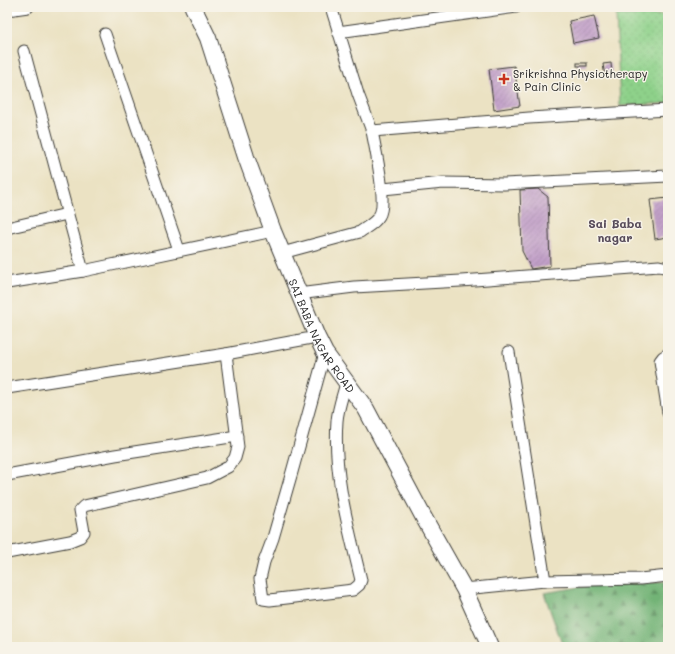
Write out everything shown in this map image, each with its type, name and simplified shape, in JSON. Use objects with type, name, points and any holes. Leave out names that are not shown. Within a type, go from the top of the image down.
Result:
[{"type":"main road","name":"SAI BABA NAGAR ROAD","points":[[193,7],[208,38],[246,157],[273,231],[298,294],[325,353],[366,409],[464,589],[490,647]]},
{"type":"street","points":[[7,10],[28,7]]},
{"type":"street","points":[[282,253],[360,232],[372,225],[381,215],[383,188],[372,131],[358,94],[331,7]]},
{"type":"street","points":[[338,32],[494,8],[516,7]]},
{"type":"street","points":[[105,34],[179,250]]},
{"type":"street","points":[[24,51],[67,214],[84,271]]},
{"type":"street","points":[[372,131],[529,118],[668,110]]},
{"type":"street","points":[[383,188],[443,182],[504,184],[668,176]]},
{"type":"street","points":[[7,228],[67,214]]},
{"type":"street","points":[[7,283],[84,271],[273,231]]},
{"type":"street","points":[[298,294],[354,287],[454,282],[658,266],[668,268]]},
{"type":"street","points":[[7,388],[226,354],[318,337]]},
{"type":"street","points":[[508,352],[545,581]]},
{"type":"street","points":[[325,353],[273,538],[264,562],[260,579],[263,598],[270,600],[353,590],[359,585],[361,580],[342,497],[336,453],[337,420],[346,383]]},
{"type":"street","points":[[7,552],[70,541],[80,537],[84,532],[80,510],[84,506],[207,478],[228,467],[235,458],[238,447],[226,354]]},
{"type":"street","points":[[668,354],[660,361],[668,413]]},
{"type":"street","points":[[7,475],[116,455],[237,436]]},
{"type":"street","points":[[464,589],[545,581],[640,579],[668,576]]},
{"type":"green space","points":[[616,15],[668,15],[668,103],[620,106]]},
{"type":"green space","points":[[668,582],[668,647],[563,647],[544,593],[592,585]]},
{"type":"building","points":[[594,16],[599,38],[573,43],[569,21]]},
{"type":"building","points":[[577,63],[587,63],[587,66],[577,66]]},
{"type":"building","points":[[611,63],[612,75],[605,77],[603,64]]},
{"type":"building","points":[[514,66],[520,106],[494,110],[489,69]]},
{"type":"building","points":[[538,189],[548,197],[550,266],[531,269],[522,251],[520,190]]},
{"type":"building","points":[[668,198],[668,237],[655,239],[650,200]]},
{"type":"place","name":"Srikrishna Physiotherapy & Pain Clinic","points":[[504,79]]},
{"type":"district","name":"Sai Baba nagar","points":[[615,230]]}]
